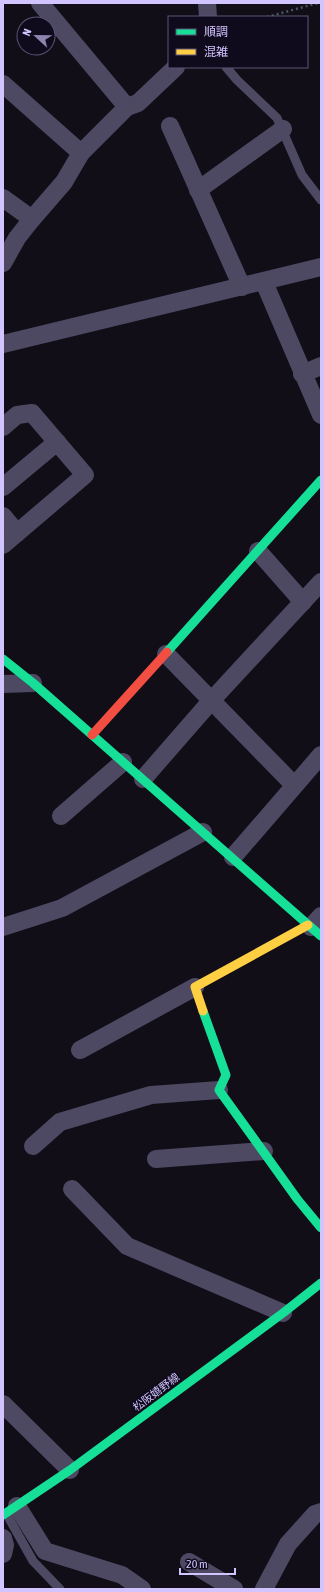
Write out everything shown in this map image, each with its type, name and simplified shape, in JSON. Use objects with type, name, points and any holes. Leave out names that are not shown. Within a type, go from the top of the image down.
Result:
[{"type":"street","points":[[40,3],[127,107]]},
{"type":"street","points":[[207,3],[208,16]]},
{"type":"street","points":[[3,263],[17,238],[64,182],[81,153],[127,107],[138,103],[175,68]]},
{"type":"street","points":[[3,84],[81,153]]},
{"type":"street","points":[[170,126],[242,287]]},
{"type":"street","points":[[198,190],[283,129]]},
{"type":"street","points":[[3,198],[32,219]]},
{"type":"street","points":[[3,344],[321,267]]},
{"type":"street","points":[[264,282],[302,374],[321,415]]},
{"type":"street","points":[[302,374],[321,366]]},
{"type":"street","points":[[3,427],[17,415],[32,413],[85,475],[3,546]]},
{"type":"street","points":[[3,487],[57,442]]},
{"type":"street","points":[[92,735],[321,480]]},
{"type":"street","points":[[3,516],[17,533]]},
{"type":"street","points":[[258,551],[303,602]]},
{"type":"street","points":[[142,779],[211,701],[321,582]]},
{"type":"street","points":[[166,654],[294,785]]},
{"type":"street","points":[[3,659],[33,683],[203,832],[315,926],[194,987],[80,1050]]},
{"type":"street","points":[[3,684],[33,683]]},
{"type":"street","points":[[233,857],[321,755]]},
{"type":"street","points":[[61,816],[123,762]]},
{"type":"street","points":[[3,927],[62,908],[203,832]]},
{"type":"street","points":[[194,987],[226,1075],[219,1090]]},
{"type":"street","points":[[32,1146],[60,1122],[151,1095],[219,1090]]},
{"type":"street","points":[[219,1090],[298,1200],[321,1228]]},
{"type":"street","points":[[156,1159],[264,1151]]},
{"type":"street","points":[[72,1189],[127,1246],[283,1313]]},
{"type":"street","name":"松阪嬉野線","points":[[9,1511],[70,1470],[283,1313],[321,1283]]},
{"type":"street","points":[[3,1404],[70,1470]]},
{"type":"street","points":[[9,1511],[45,1551],[122,1575],[142,1589]]},
{"type":"street","points":[[264,1589],[288,1544],[315,1514],[321,1512]]},
{"type":"street","points":[[3,1538],[5,1545],[3,1554]]},
{"type":"street","points":[[189,1562],[234,1589]]},
{"type":"lane","points":[[227,68],[237,80],[277,118],[302,175],[321,200]]},
{"type":"lane","points":[[9,1511],[34,1561],[60,1589]]},
{"type":"path","points":[[271,16],[318,3]]},
{"type":"traffic: fast","points":[[167,652],[321,480]]},
{"type":"traffic: fast","points":[[3,659],[33,683],[321,936]]},
{"type":"traffic: fast","points":[[203,1011],[226,1075],[219,1090],[298,1200],[321,1228]]},
{"type":"traffic: fast","points":[[3,1515],[70,1470],[283,1313],[321,1283]]},
{"type":"traffic: slow","points":[[203,1011],[195,987],[308,925]]},
{"type":"traffic: jam","points":[[92,735],[167,652]]}]
